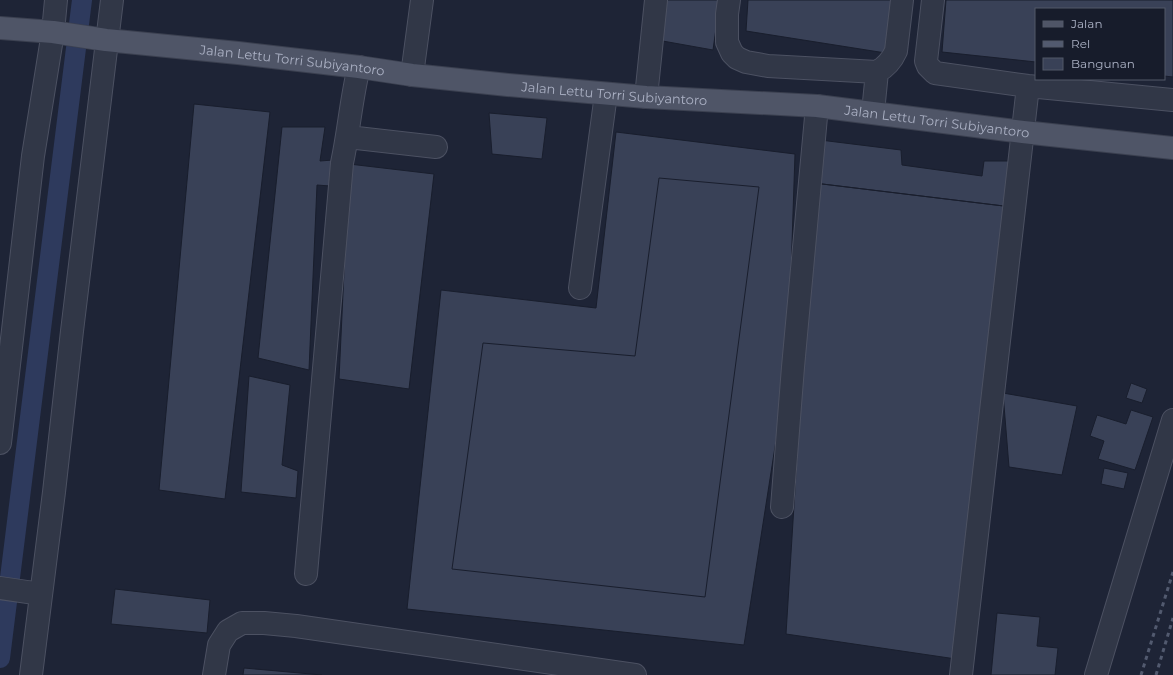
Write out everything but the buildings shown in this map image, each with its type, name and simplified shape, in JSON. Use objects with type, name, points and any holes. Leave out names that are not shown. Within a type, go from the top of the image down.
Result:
[{"type":"main road","name":"Jalan Lettu Torri Subiyantoro","points":[[0,28],[54,32],[104,40],[238,53],[359,67],[412,75],[606,94],[817,106],[1023,132],[1173,148]]},
{"type":"street","points":[[0,443],[33,156],[54,32],[56,0]]},
{"type":"street","points":[[31,675],[38,594],[54,492],[104,40],[112,0]]},
{"type":"street","points":[[412,75],[422,0]]},
{"type":"street","points":[[646,97],[656,0]]},
{"type":"street","points":[[729,0],[727,14],[727,42],[737,58],[746,62],[768,66],[877,72],[888,64],[896,51],[902,0]]},
{"type":"street","points":[[933,0],[926,61],[928,66],[935,73],[1028,86],[1173,100]]},
{"type":"street","points":[[306,574],[342,163],[348,137],[359,67]]},
{"type":"street","points":[[874,112],[877,72]]},
{"type":"street","points":[[961,675],[1028,86]]},
{"type":"street","points":[[580,288],[606,94]]},
{"type":"street","points":[[782,507],[792,367],[817,106]]},
{"type":"street","points":[[348,137],[436,147]]},
{"type":"street","points":[[1096,675],[1173,420]]},
{"type":"street","points":[[0,588],[38,594]]},
{"type":"street","points":[[214,675],[219,645],[228,631],[242,623],[264,623],[304,627],[635,675]]},
{"type":"waterway","points":[[0,658],[82,0]]},
{"type":"railway","points":[[1141,675],[1173,572]]},
{"type":"railway","points":[[1156,675],[1173,618]]}]
